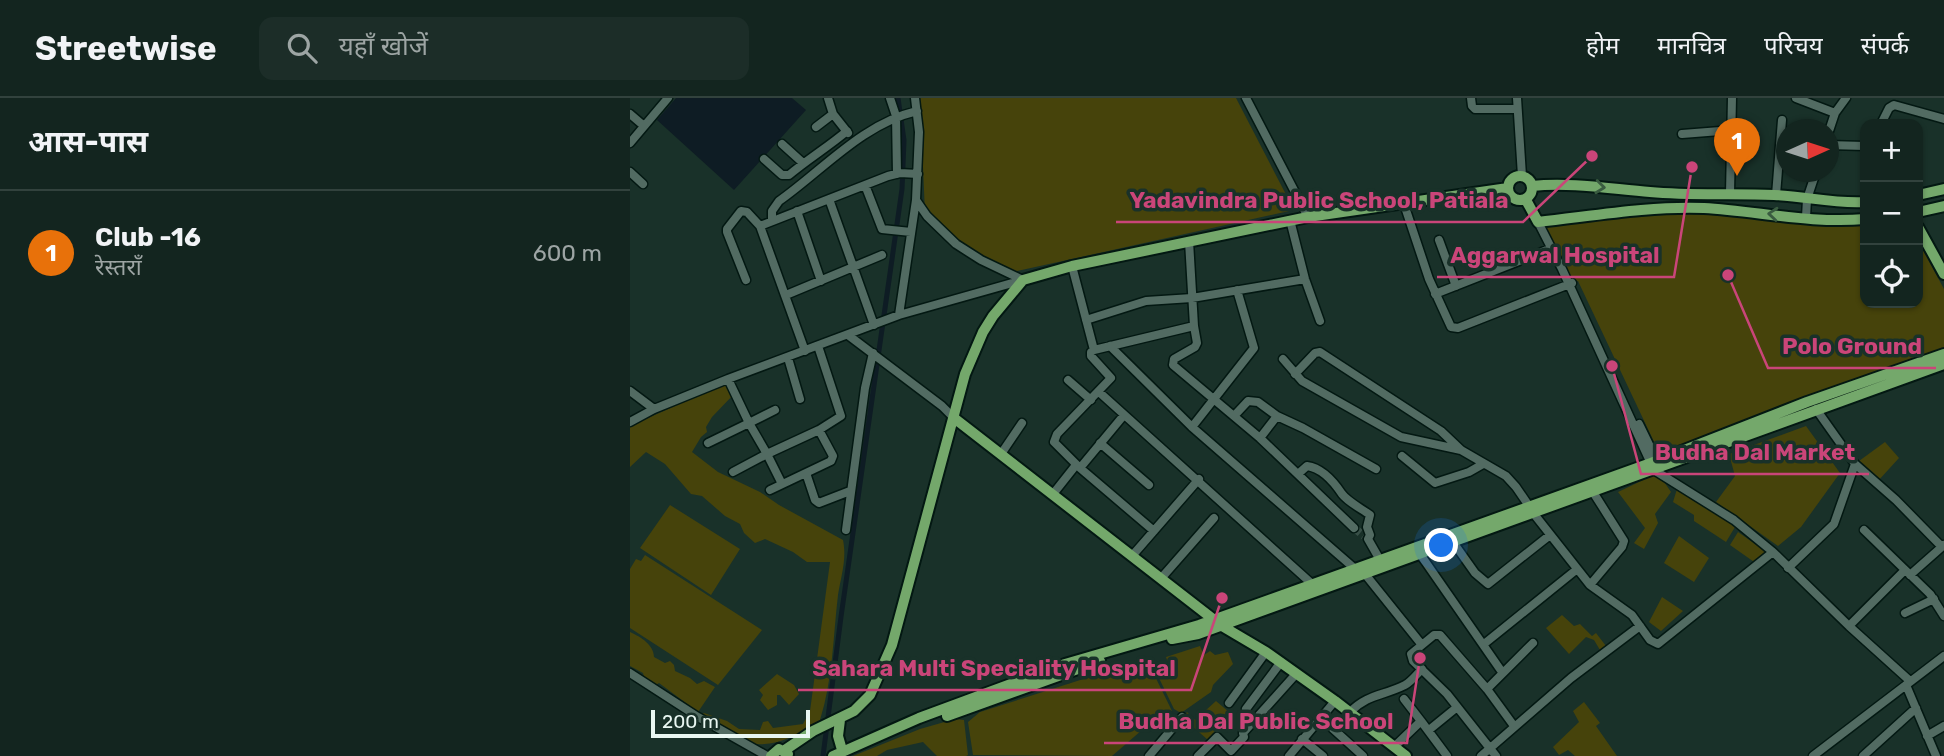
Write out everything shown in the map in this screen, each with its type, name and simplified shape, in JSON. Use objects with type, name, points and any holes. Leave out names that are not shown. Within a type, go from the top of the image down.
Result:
[{"type":"main road","points":[[1508,188],[1511,181],[1522,176],[1529,179],[1531,194],[1526,200]]},
{"type":"main road","points":[[1532,186],[1593,186],[1682,195],[1730,193],[1860,202]]},
{"type":"main road","points":[[1508,188],[1514,199],[1526,200]]},
{"type":"main road","points":[[769,756],[776,750],[788,753],[796,742],[855,710],[870,695],[891,645],[975,345],[993,316],[1023,280],[1072,266],[1308,216],[1508,188]]},
{"type":"main road","points":[[1923,194],[1944,190]]},
{"type":"main road","points":[[1526,200],[1538,222],[1631,210],[1703,208],[1860,219]]},
{"type":"main road","points":[[1923,211],[1944,206]]},
{"type":"main road","points":[[1923,236],[1944,274]]},
{"type":"main road","points":[[1921,245],[1944,286]]},
{"type":"main road","points":[[834,722],[839,754],[919,718],[1084,662],[1223,623],[1359,571],[1420,554],[1532,511],[1657,468],[1807,402],[1944,354]]},
{"type":"main road","points":[[1359,571],[1380,560],[1593,492],[1944,364]]},
{"type":"main road","points":[[955,415],[1223,623],[1335,701],[1406,756]]},
{"type":"main road","points":[[1134,554],[1223,623]]},
{"type":"main road","points":[[1223,623],[1311,583],[1340,578]]},
{"type":"street","points":[[828,98],[833,114],[854,141]]},
{"type":"street","points":[[890,98],[898,116],[906,173],[916,200],[927,216],[956,244],[981,260],[1023,280]]},
{"type":"street","points":[[906,173],[919,132],[913,111],[915,98]]},
{"type":"street","points":[[1246,98],[1308,216]]},
{"type":"street","points":[[1471,98],[1475,109],[1517,109]]},
{"type":"street","points":[[1517,98],[1522,176]]},
{"type":"street","points":[[1730,193],[1732,98]]},
{"type":"street","points":[[1796,98],[1809,100],[1835,113]]},
{"type":"street","points":[[1833,119],[1846,98]]},
{"type":"street","points":[[630,143],[665,99]]},
{"type":"street","points":[[1884,119],[1889,108],[1895,105],[1944,119]]},
{"type":"street","points":[[772,221],[772,211],[779,201],[854,141],[898,116],[913,111]]},
{"type":"street","points":[[630,114],[644,126]]},
{"type":"street","points":[[816,127],[833,114]]},
{"type":"street","points":[[1682,134],[1733,130]]},
{"type":"street","points":[[764,159],[785,176],[789,175],[847,131]]},
{"type":"street","points":[[782,144],[803,163]]},
{"type":"street","points":[[1839,145],[1860,146]]},
{"type":"street","points":[[630,172],[643,184]]},
{"type":"street","points":[[760,226],[866,185],[906,173]]},
{"type":"street","points":[[1776,195],[1777,182]]},
{"type":"street","points":[[1806,217],[1807,199],[1813,182]]},
{"type":"street","points":[[866,185],[879,225],[884,230],[902,231]]},
{"type":"street","points":[[829,199],[874,325]]},
{"type":"street","points":[[899,316],[902,231],[916,200]]},
{"type":"street","points":[[1404,204],[1449,326],[1454,328],[1570,284]]},
{"type":"street","points":[[746,280],[727,229],[741,211],[747,212],[760,226],[805,351]]},
{"type":"street","points":[[796,211],[821,281]]},
{"type":"street","points":[[1290,220],[1305,279],[1320,321]]},
{"type":"street","points":[[1538,222],[1657,468],[1734,520],[1773,552],[1908,683],[1936,756]]},
{"type":"street","points":[[1439,240],[1456,286]]},
{"type":"street","points":[[1189,241],[1195,348],[1172,362],[1260,438],[1354,528]]},
{"type":"street","points":[[1435,294],[1552,248]]},
{"type":"street","points":[[786,295],[882,255]]},
{"type":"street","points":[[1072,266],[1094,349]]},
{"type":"street","points":[[1086,320],[1146,301],[1192,298],[1305,279]]},
{"type":"street","points":[[630,422],[654,409],[728,379],[874,325],[1023,280]]},
{"type":"street","points":[[1192,428],[1254,348],[1237,290]]},
{"type":"street","points":[[1154,531],[1054,442],[1057,434],[1111,378],[1091,356],[1094,349],[1194,326]]},
{"type":"street","points":[[848,335],[955,415]]},
{"type":"street","points":[[733,472],[839,419],[841,412],[818,346]]},
{"type":"street","points":[[1110,346],[1192,428],[1359,571],[1422,645]]},
{"type":"street","points":[[1295,374],[1315,353],[1320,352],[1441,431],[1461,450],[1512,482],[1576,570],[1590,585],[1632,615],[1653,643],[1662,643],[1773,552]]},
{"type":"street","points":[[846,530],[865,388],[873,353]]},
{"type":"street","points":[[788,358],[800,400]]},
{"type":"street","points":[[1283,359],[1308,385],[1401,438],[1461,450]]},
{"type":"street","points":[[728,379],[782,484]]},
{"type":"street","points":[[1068,380],[1091,400]]},
{"type":"street","points":[[630,391],[654,409]]},
{"type":"street","points":[[1099,392],[1311,583]]},
{"type":"street","points":[[1234,416],[1243,404],[1253,401],[1376,469]]},
{"type":"street","points":[[1816,409],[1855,464],[1943,546],[1907,572],[1849,626]]},
{"type":"street","points":[[708,443],[775,410]]},
{"type":"street","points":[[1054,492],[1124,415]]},
{"type":"street","points":[[1260,438],[1277,416]]},
{"type":"street","points":[[1003,452],[1022,423]]},
{"type":"street","points":[[770,489],[833,459],[820,430]]},
{"type":"street","points":[[1100,443],[1149,485]]},
{"type":"street","points":[[1402,456],[1435,483],[1469,472],[1483,464]]},
{"type":"street","points":[[1788,568],[1834,524],[1855,464]]},
{"type":"street","points":[[1298,474],[1307,466],[1316,467],[1340,487],[1343,495],[1370,515],[1367,527],[1370,534],[1366,537],[1380,560]]},
{"type":"street","points":[[806,473],[815,500],[819,503],[850,491]]},
{"type":"street","points":[[1134,554],[1199,480]]},
{"type":"street","points":[[1590,585],[1624,541],[1593,492]]},
{"type":"street","points":[[1164,575],[1214,518]]},
{"type":"street","points":[[1864,530],[1934,599],[1944,616]]},
{"type":"street","points":[[1452,542],[1475,573],[1488,584],[1550,535]]},
{"type":"street","points":[[1420,554],[1502,671]]},
{"type":"street","points":[[1484,644],[1576,570]]},
{"type":"street","points":[[1905,613],[1934,599]]},
{"type":"street","points":[[1481,756],[1572,678],[1640,626]]},
{"type":"street","points":[[1496,756],[1447,694],[1411,657],[1434,635],[1440,635],[1487,689],[1514,726]]},
{"type":"street","points":[[1487,689],[1502,671],[1533,643]]},
{"type":"street","points":[[1228,703],[1266,652]]},
{"type":"street","points":[[1813,756],[1944,656]]},
{"type":"street","points":[[1246,709],[1280,663]]},
{"type":"street","points":[[1350,712],[1366,698],[1407,684],[1422,669]]},
{"type":"street","points":[[630,673],[698,717],[769,756]]},
{"type":"street","points":[[1198,756],[1217,737],[1231,751],[1244,737],[1243,733],[1296,674]]},
{"type":"street","points":[[1404,699],[1447,756]]},
{"type":"street","points":[[1289,756],[1335,701]]},
{"type":"street","points":[[1429,730],[1456,708]]},
{"type":"street","points":[[1863,756],[1916,708]]},
{"type":"street","points":[[1149,756],[1182,717]]},
{"type":"street","points":[[1321,718],[1363,756]]},
{"type":"street","points":[[1394,747],[1421,721]]},
{"type":"street","points":[[1927,736],[1944,726]]},
{"type":"street","points":[[1302,739],[1323,756]]},
{"type":"shaded area","points":[[920,98],[1236,98],[1294,210],[1013,272],[959,244],[925,213]]},
{"type":"shaded area","points":[[1631,210],[1814,217],[1860,216],[1860,308],[1923,308],[1923,250],[1944,289],[1944,351],[1658,465],[1651,448],[1656,446],[1578,281],[1567,285],[1539,225]]},
{"type":"shaded area","points":[[729,382],[735,393],[712,417],[706,427],[707,432],[692,452],[718,472],[760,492],[843,540],[844,547],[830,674],[820,720],[791,737],[771,743],[738,740],[701,715],[704,713],[727,721],[739,729],[760,730],[763,722],[768,721],[773,728],[803,724],[810,711],[830,562],[807,562],[765,539],[755,543],[744,533],[740,524],[725,516],[702,496],[691,494],[665,464],[646,452],[630,467],[630,426]]},
{"type":"shaded area","points":[[1806,426],[1840,473],[1801,527],[1778,546],[1716,502],[1735,476],[1729,454]]},
{"type":"shaded area","points":[[1885,442],[1899,458],[1878,481],[1859,461]]},
{"type":"shaded area","points":[[1658,473],[1671,492],[1655,514],[1658,523],[1644,549],[1634,543],[1645,528],[1618,492]]},
{"type":"shaded area","points":[[1677,489],[1735,527],[1726,542],[1694,521],[1694,515],[1673,502]]},
{"type":"shaded area","points":[[670,505],[740,549],[711,595],[640,548]]},
{"type":"shaded area","points":[[1738,532],[1768,553],[1757,564],[1730,545]]},
{"type":"shaded area","points":[[1679,536],[1709,558],[1694,582],[1664,563]]},
{"type":"shaded area","points":[[645,555],[762,630],[718,685],[630,628],[630,569],[636,559],[641,561]]},
{"type":"shaded area","points":[[1662,597],[1683,611],[1661,631],[1649,622]]},
{"type":"shaded area","points":[[1562,615],[1574,626],[1580,624],[1592,636],[1596,633],[1606,646],[1600,650],[1594,640],[1586,637],[1569,654],[1546,628]]},
{"type":"shaded area","points":[[630,632],[649,645],[654,657],[665,663],[670,661],[675,671],[697,684],[704,681],[715,687],[698,712],[659,683],[654,686],[646,684],[643,673],[630,666]]},
{"type":"shaded area","points":[[1200,646],[1204,655],[1210,651],[1215,655],[1228,652],[1233,664],[1213,685],[1211,692],[1181,713],[1174,709],[1158,676],[1170,669],[1166,657]]},
{"type":"shaded area","points":[[1147,660],[1172,711],[1142,730],[1112,756],[973,755],[968,722],[980,712]]},
{"type":"shaded area","points":[[777,674],[794,685],[799,694],[789,705],[777,695],[777,705],[768,710],[760,700],[763,695],[759,690]]},
{"type":"shaded area","points":[[1216,701],[1229,712],[1208,740],[1183,718],[1187,712],[1195,720]]},
{"type":"shaded area","points":[[1584,702],[1600,723],[1596,726],[1617,756],[1575,756],[1568,750],[1559,755],[1553,747],[1579,722],[1573,711]]},
{"type":"shaded area","points":[[955,719],[964,720],[966,756],[937,756],[923,742],[887,750],[877,756],[853,756],[920,729]]},
{"type":"water","points":[[676,98],[792,98],[806,110],[734,190],[657,120]]},
{"type":"waterway","points":[[823,756],[902,189],[904,140],[898,98]]},
{"type":"tunnel","points":[[1354,528],[1364,536]]},
{"type":"place","name":"Yadavindra Public School, Patiala","points":[[1592,156]]},
{"type":"place","name":"Aggarwal Hospital","points":[[1692,167]]},
{"type":"place","name":"Club -16","points":[[1737,176]]},
{"type":"place","name":"Polo Ground","points":[[1728,275]]},
{"type":"place","name":"Budha Dal Market","points":[[1612,366]]},
{"type":"place","name":"Sahara Multi Speciality Hospital","points":[[1222,598]]},
{"type":"place","name":"Budha Dal Public School","points":[[1420,658]]}]
